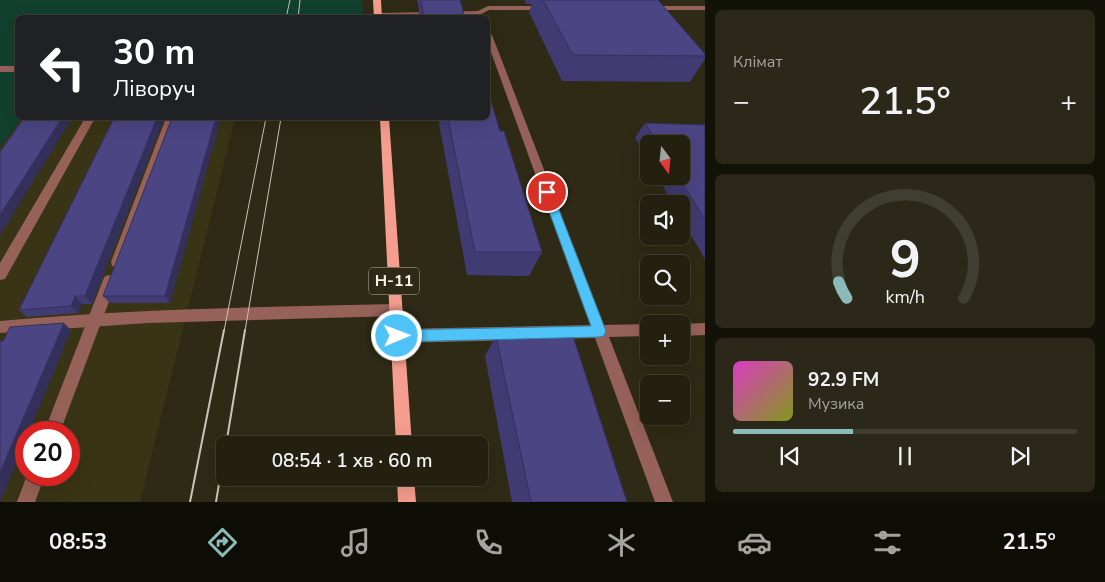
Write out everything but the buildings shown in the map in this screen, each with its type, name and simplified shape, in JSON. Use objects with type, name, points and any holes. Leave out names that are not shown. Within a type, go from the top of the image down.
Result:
[{"type":"main road","points":[[377,0],[378,15]]},
{"type":"main road","name":"Н-11","points":[[384,120],[403,436]]},
{"type":"main road","points":[[407,486],[408,502]]},
{"type":"street","points":[[695,0],[704,8]]},
{"type":"street","points":[[480,15],[488,8],[557,8]]},
{"type":"street","points":[[645,8],[704,8]]},
{"type":"street","points":[[490,40],[664,502]]},
{"type":"street","points":[[0,69],[15,69]]},
{"type":"street","points":[[0,275],[89,120]]},
{"type":"street","points":[[56,421],[170,120]]},
{"type":"street","points":[[0,326],[95,319],[248,312],[396,310]]},
{"type":"street","points":[[690,330],[705,329]]},
{"type":"street","points":[[397,336],[640,330]]},
{"type":"street","points":[[26,502],[32,486]]},
{"type":"shaded area","points":[[20,120],[235,120],[140,502],[0,502],[0,147]]},
{"type":"green space","points":[[0,0],[362,0],[363,15],[15,15],[15,120],[20,120],[0,147]]},
{"type":"tram line","points":[[287,15],[290,0]]},
{"type":"tram line","points":[[298,15],[300,0]]},
{"type":"tram line","points":[[224,331],[266,120]]},
{"type":"tram line","points":[[245,331],[281,120]]},
{"type":"tram line","points":[[190,502],[224,330]]},
{"type":"tram line","points":[[227,436],[245,330]]},
{"type":"tram line","points":[[216,502],[219,486]]},
{"type":"route","points":[[397,336],[600,331],[547,192]]}]
